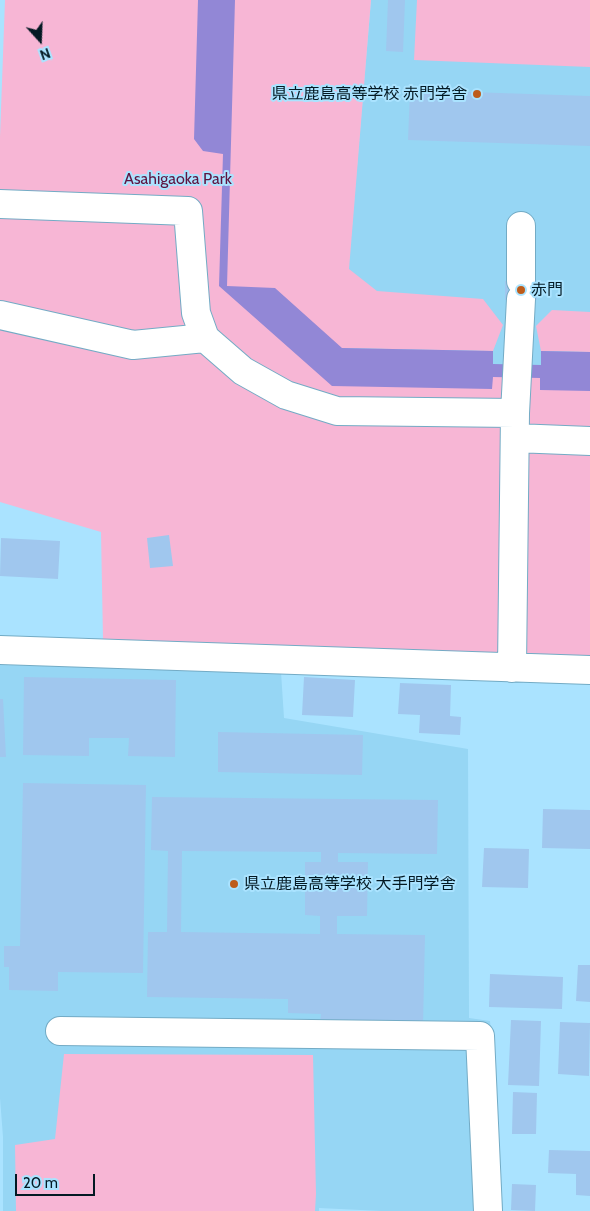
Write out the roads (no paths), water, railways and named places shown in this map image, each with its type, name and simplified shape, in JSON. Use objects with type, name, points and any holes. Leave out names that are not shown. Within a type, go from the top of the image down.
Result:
[{"type":"street","points":[[0,204],[188,211],[196,313],[205,338],[243,371],[286,395],[338,412],[515,425],[590,441]]},
{"type":"street","points":[[512,668],[515,425],[521,290],[521,226]]},
{"type":"street","points":[[0,315],[133,345],[205,338]]},
{"type":"street","points":[[0,650],[590,670]]},
{"type":"street","points":[[60,1031],[480,1036],[488,1211]]},
{"type":"place","name":"県立鹿島高等学校 赤門学舎","points":[[477,94]]},
{"type":"place","name":"赤門","points":[[521,290]]},
{"type":"place","name":"県立鹿島高等学校 大手門学舎","points":[[234,884]]},
{"type":"park label","name":"Asahigaoka Park","points":[[178,179]]}]
